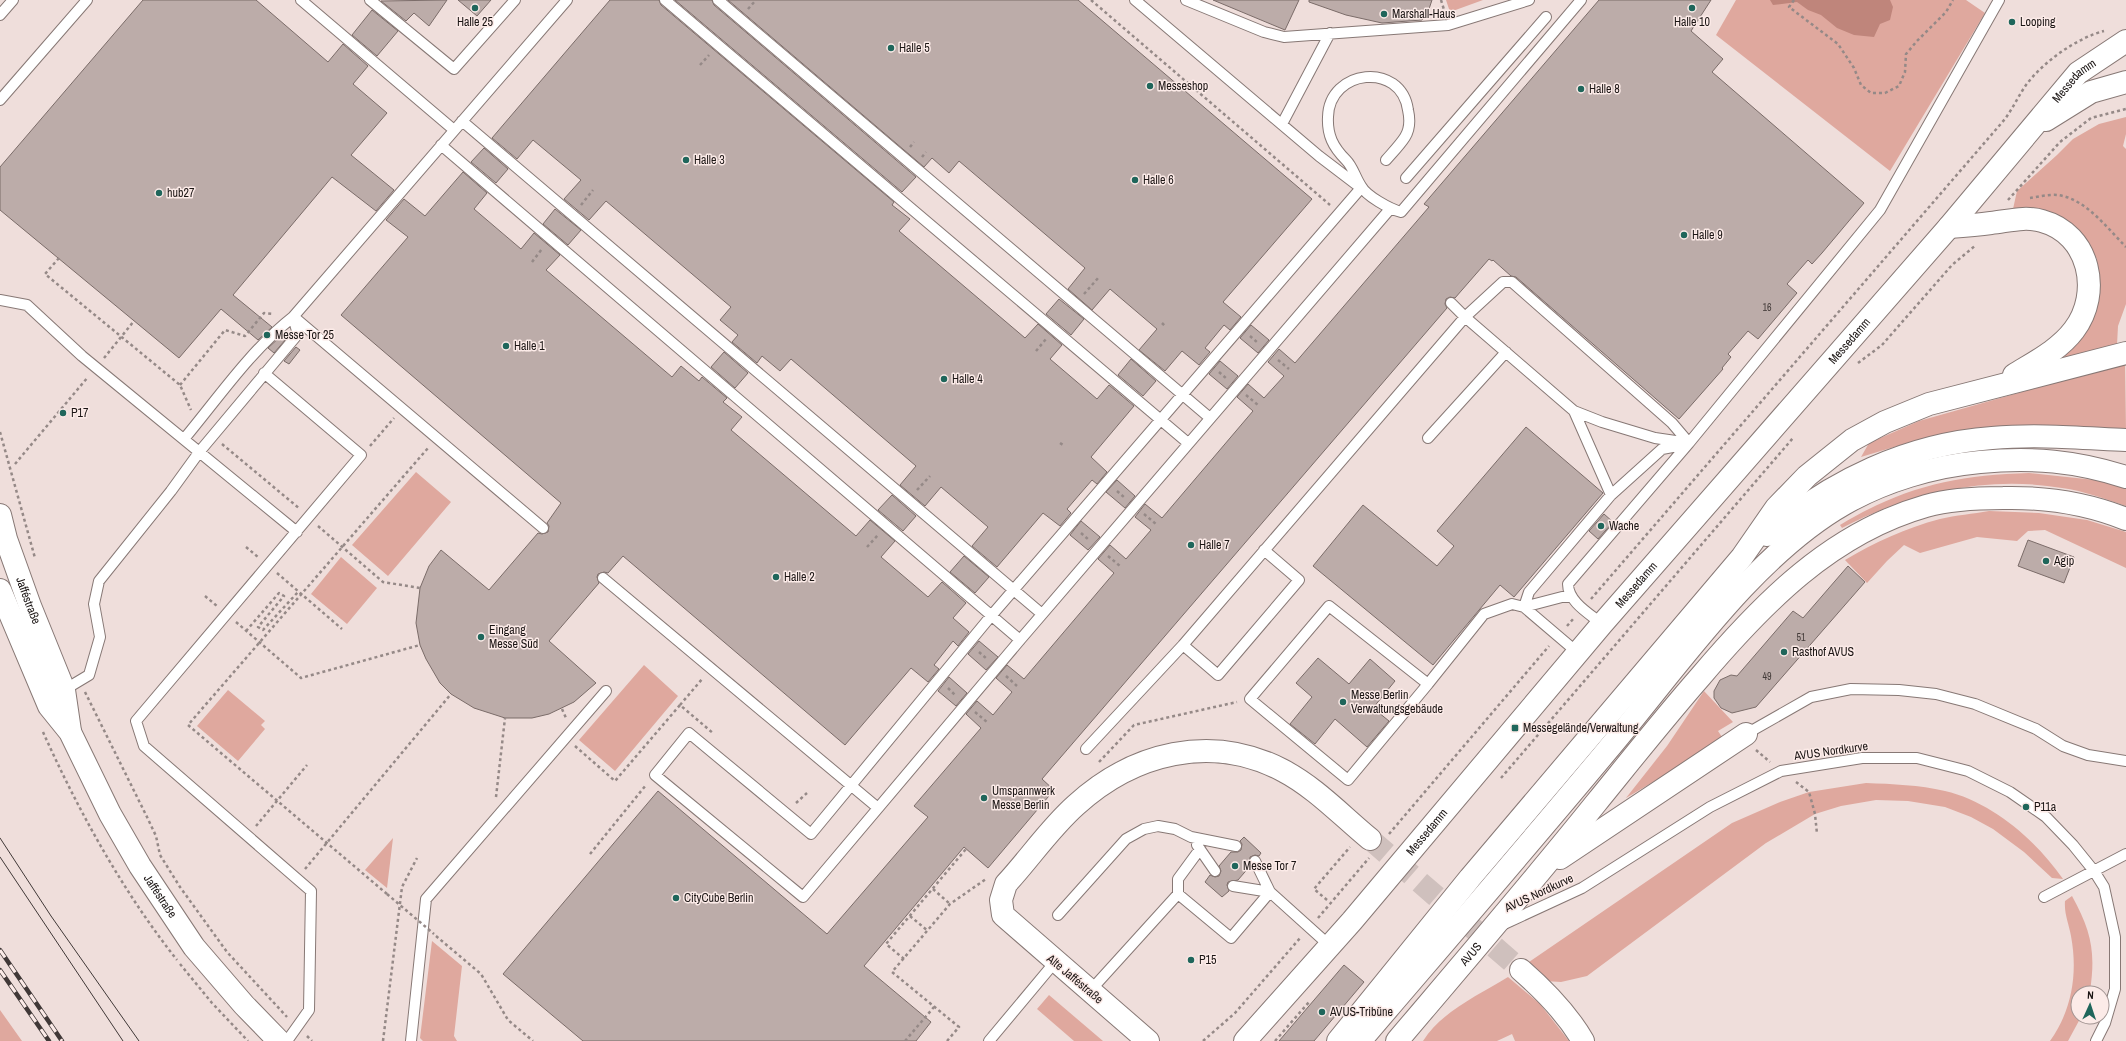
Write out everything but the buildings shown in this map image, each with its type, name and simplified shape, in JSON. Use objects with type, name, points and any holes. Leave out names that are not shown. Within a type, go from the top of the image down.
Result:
[{"type":"main road","name":"Messedamm","points":[[1245,1041],[1330,946],[1602,624],[1949,227],[2078,73],[2120,43],[2118,35]]},
{"type":"main road","name":"Messedamm","points":[[2030,130],[2091,92],[2126,82]]},
{"type":"main road","points":[[1949,227],[2028,218],[2042,221],[2057,226],[2071,238],[2083,254],[2088,268],[2088,301],[2083,317],[2073,331],[2056,349],[1994,386]]},
{"type":"main road","points":[[1338,1041],[1470,878],[1742,557],[1776,508],[1807,476],[1852,440],[1886,422],[1928,404],[2126,353]]},
{"type":"main road","points":[[1742,557],[1785,520],[1825,492],[1873,467],[1932,447],[1991,438],[2036,436],[2126,440]]},
{"type":"main road","points":[[1360,1041],[1620,735],[1718,616],[1765,565],[1814,523],[1843,504],[1870,490],[1926,472],[1961,464],[2012,459],[2054,460],[2090,466],[2126,477]]},
{"type":"main road","name":"AVUS","points":[[1397,1041],[1544,868],[1670,712],[1735,636],[1782,588],[1823,556],[1861,532],[1890,519],[1927,505],[1974,498],[2048,499],[2076,504],[2126,519]]},
{"type":"main road","name":"Jafféstraße","points":[[0,515],[6,539],[30,606],[72,686],[70,732]]},
{"type":"main road","name":"Jafféstraße","points":[[0,590],[49,706],[70,732],[110,814],[166,907],[194,947],[244,1005],[279,1041]]},
{"type":"main road","points":[[1544,868],[1746,734]]},
{"type":"main road","name":"Alte Jafféstraße","points":[[1148,1041],[1003,916],[1001,900],[1006,884],[1059,821],[1087,795],[1111,777],[1134,765],[1160,756],[1189,752],[1217,752],[1264,762],[1283,770],[1303,783],[1370,839]]},
{"type":"main road","points":[[1520,970],[1543,989],[1562,1010],[1584,1041]]},
{"type":"lane","points":[[0,15],[13,0]]},
{"type":"lane","points":[[0,100],[4,92],[87,0]]},
{"type":"lane","points":[[301,0],[454,130]]},
{"type":"lane","points":[[370,0],[454,69],[515,0]]},
{"type":"lane","points":[[184,439],[254,352],[269,335],[293,317],[566,0]]},
{"type":"lane","points":[[665,0],[1188,444]]},
{"type":"lane","points":[[718,0],[1210,418]]},
{"type":"lane","points":[[1135,0],[1282,124],[1361,188],[1390,209],[1401,212],[1581,0]]},
{"type":"lane","points":[[1186,0],[1264,32],[1284,37],[1448,25],[1529,0]]},
{"type":"lane","points":[[1602,624],[1571,598],[1568,592],[1568,584],[1689,443],[1880,210],[2000,0]]},
{"type":"lane","points":[[1406,178],[1546,17]]},
{"type":"lane","points":[[1282,124],[1330,33]]},
{"type":"lane","points":[[1361,188],[1350,163],[1336,150],[1328,130],[1328,109],[1333,97],[1339,89],[1360,78],[1373,76],[1386,80],[1398,89],[1407,102],[1409,126],[1405,137],[1386,160]]},
{"type":"lane","points":[[462,121],[1042,614]]},
{"type":"lane","points":[[441,145],[1020,640]]},
{"type":"lane","points":[[1361,188],[991,616],[811,834],[689,734],[655,775],[803,897],[1042,614],[1390,209]]},
{"type":"lane","points":[[1086,749],[1183,645],[1465,317],[1503,282],[1512,282],[1672,423],[1689,443]]},
{"type":"lane","points":[[1,297],[27,305],[96,368],[200,451],[297,532]]},
{"type":"lane","points":[[1451,303],[1465,317],[1574,411],[1602,422],[1656,438],[1689,443]]},
{"type":"lane","points":[[72,686],[89,675],[100,637],[94,604],[98,582],[171,491],[200,451],[298,334],[293,317]]},
{"type":"lane","points":[[293,317],[543,528]]},
{"type":"lane","points":[[1428,438],[1506,352]]},
{"type":"lane","points":[[264,373],[361,455],[136,721],[144,746],[311,891],[309,1010],[287,1041]]},
{"type":"lane","points":[[1574,411],[1610,495]]},
{"type":"lane","points":[[1524,607],[1529,592],[1610,495],[1662,449],[1689,443]]},
{"type":"lane","points":[[1183,645],[1218,675],[1284,598],[1299,580],[1264,550]]},
{"type":"lane","points":[[604,578],[878,808]]},
{"type":"lane","points":[[1524,607],[1562,597],[1571,598]]},
{"type":"lane","points":[[1428,684],[1330,606],[1250,699],[1348,780],[1428,684],[1484,614],[1512,604],[1524,607],[1578,653]]},
{"type":"lane","points":[[1746,734],[1811,697],[1852,689],[1899,690],[1936,694],[1975,704],[2036,730],[2063,746],[2088,755],[2126,762]]},
{"type":"lane","points":[[412,1041],[426,899],[606,691]]},
{"type":"lane","name":"AVUS Nordkurve","points":[[1492,930],[1582,888],[1710,807],[1781,771],[1862,758],[1918,758],[1968,771],[2010,792],[2046,817],[2073,845],[2094,871],[2104,887],[2115,937],[2115,989],[2105,1023],[2096,1041]]},
{"type":"lane","points":[[1058,915],[1126,839],[1144,829],[1158,826],[1175,829],[1191,837],[1236,846]]},
{"type":"lane","points":[[1191,837],[1215,871]]},
{"type":"lane","points":[[1090,991],[1128,957],[1178,894],[1178,879],[1200,849]]},
{"type":"lane","points":[[2044,898],[2126,854]]},
{"type":"lane","points":[[1255,860],[1270,892],[1298,920],[1330,946]]},
{"type":"lane","points":[[1233,886],[1270,892]]},
{"type":"lane","points":[[1178,894],[1231,938],[1270,892]]},
{"type":"lane","points":[[989,1041],[1055,962]]},
{"type":"path","points":[[746,12],[756,0]]},
{"type":"path","points":[[1091,0],[1339,213]]},
{"type":"path","points":[[1794,0],[1789,7],[1838,44],[1854,68],[1861,85],[1871,93],[1885,93],[1899,86],[1905,72],[1906,54],[1916,41],[1946,12],[1953,0]]},
{"type":"path","points":[[1566,627],[2005,119],[2027,84],[2054,58],[2075,42],[2090,34],[2118,35]]},
{"type":"path","points":[[700,65],[710,53]]},
{"type":"path","points":[[2005,204],[2018,187],[2060,142],[2091,118],[2126,109]]},
{"type":"path","points":[[2027,198],[2057,195],[2070,198],[2084,206],[2126,247]]},
{"type":"path","points":[[1854,368],[1882,345],[1952,265],[1980,240]]},
{"type":"path","points":[[59,258],[45,274],[180,385],[197,423]]},
{"type":"path","points":[[180,385],[225,330],[245,336],[264,313],[293,317]]},
{"type":"path","points":[[15,464],[134,321]]},
{"type":"path","points":[[1162,323],[1165,326]]},
{"type":"path","points":[[361,455],[402,409]]},
{"type":"path","points":[[0,432],[37,562]]},
{"type":"path","points":[[1499,780],[1797,434]]},
{"type":"path","points":[[213,436],[299,508]]},
{"type":"path","points":[[436,439],[188,725],[481,974],[508,1020],[533,1041]]},
{"type":"path","points":[[329,535],[383,582],[420,588]]},
{"type":"path","points":[[246,547],[257,556]]},
{"type":"path","points":[[288,584],[342,629]]},
{"type":"path","points":[[298,592],[263,630],[258,627],[284,596],[279,593],[246,631],[301,678],[420,645]]},
{"type":"path","points":[[205,596],[215,604]]},
{"type":"path","points":[[680,705],[711,668]]},
{"type":"path","points":[[72,686],[147,817],[156,836],[160,855],[180,887],[227,952],[297,1028],[312,1041]]},
{"type":"path","points":[[315,856],[451,694]]},
{"type":"path","points":[[493,821],[505,718]]},
{"type":"path","points":[[574,746],[610,777]]},
{"type":"path","points":[[266,815],[307,765]]},
{"type":"path","points":[[590,854],[643,789]]},
{"type":"path","points":[[1809,792],[1815,814],[1817,834]]},
{"type":"path","points":[[1327,900],[1314,889],[1349,847]]},
{"type":"path","points":[[904,959],[886,944],[966,850]]},
{"type":"path","points":[[383,1041],[402,887],[417,858]]},
{"type":"path","points":[[947,1041],[959,1027],[892,972],[950,904],[988,878]]},
{"type":"path","points":[[933,889],[950,904]]},
{"type":"path","points":[[910,916],[928,930]]},
{"type":"path","points":[[1275,1041],[1314,996]]},
{"type":"path","points":[[905,1041],[934,1007]]},
{"type":"shaded area","points":[[1446,0],[1483,0],[1450,12]]},
{"type":"shaded area","points":[[1736,0],[1966,0],[1985,13],[1890,171],[1716,35]]},
{"type":"shaded area","points":[[1770,0],[1890,0],[1893,7],[1890,20],[1880,24],[1874,37],[1854,35],[1837,28],[1821,15],[1808,10],[1797,2],[1773,5]]},
{"type":"shaded area","points":[[2126,117],[2126,134],[2123,146],[2126,149],[2126,304],[2118,326],[2117,345],[2051,363],[2099,291],[2097,259],[2083,237],[2013,209],[2017,191],[2073,139],[2099,124]]},
{"type":"shaded area","points":[[2125,363],[2126,431],[2044,426],[1982,427],[1936,435],[1861,457],[1869,443],[1919,421]]},
{"type":"shaded area","points":[[416,472],[451,502],[388,576],[352,545]]},
{"type":"shaded area","points":[[2029,473],[2095,480],[2126,488],[2126,506],[2070,489],[2005,484],[1949,490],[1894,505],[1842,528],[1840,525],[1863,512],[1908,492],[1954,480],[2003,474]]},
{"type":"shaded area","points":[[1989,511],[2039,513],[2087,520],[2126,532],[2126,568],[2045,530],[2028,531],[2017,541],[1977,537],[1920,553],[1904,545],[1867,583],[1845,560],[1879,541],[1903,531],[1946,518]]},
{"type":"shaded area","points":[[341,557],[377,588],[347,624],[311,594]]},
{"type":"shaded area","points":[[644,665],[678,696],[615,771],[579,740]]},
{"type":"shaded area","points":[[228,690],[265,721],[261,725],[265,729],[238,761],[197,726]]},
{"type":"shaded area","points":[[1704,691],[1733,722],[1718,731],[1724,740],[1626,798],[1667,746]]},
{"type":"shaded area","points":[[1866,783],[1925,787],[1962,796],[1979,804],[2012,824],[2040,850],[2063,879],[2052,878],[2024,852],[1993,829],[1971,817],[1945,807],[1908,801],[1876,800],[1841,806],[1815,814],[1766,843],[1587,976],[1561,982],[1545,981],[1529,962],[1732,823],[1780,802],[1809,792]]},
{"type":"shaded area","points":[[393,838],[387,888],[365,870]]},
{"type":"shaded area","points":[[2072,896],[2088,931],[2092,953],[2091,985],[2072,985],[2074,964],[2073,950],[2066,915],[2065,901]]},
{"type":"shaded area","points":[[432,941],[462,966],[454,1036],[457,1041],[423,1041],[420,1038]]},
{"type":"shaded area","points":[[1508,977],[1540,1004],[1569,1041],[1515,1041],[1512,1034],[1497,1041],[1423,1041],[1431,1030],[1451,1012],[1473,997]]},
{"type":"shaded area","points":[[1049,995],[1103,1041],[1074,1041],[1037,1009]]},
{"type":"shaded area","points":[[2070,995],[2070,1025],[2077,1025],[2068,1041],[2050,1041],[2064,1017]]},
{"type":"shaded area","points":[[0,1010],[22,1041],[0,1041]]},
{"type":"tunnel","points":[[1370,839],[1521,970]]},
{"type":"tram line","points":[[0,838],[51,916],[139,1041]]},
{"type":"tram line","points":[[0,857],[123,1041]]},
{"type":"railway","points":[[0,950],[62,1041]]},
{"type":"railway","points":[[0,970],[49,1041]]},
{"type":"place","name":"Halle 25","points":[[475,8]]},
{"type":"place","name":"Halle 10","points":[[1692,8]]},
{"type":"place","name":"Marshall-Haus","points":[[1384,14]]},
{"type":"place","name":"Looping","points":[[2012,22]]},
{"type":"place","name":"Halle 5","points":[[891,48]]},
{"type":"place","name":"Messeshop","points":[[1150,86]]},
{"type":"place","name":"Halle 8","points":[[1581,89]]},
{"type":"place","name":"Halle 3","points":[[686,160]]},
{"type":"place","name":"Halle 6","points":[[1135,180]]},
{"type":"place","name":"hub27","points":[[159,193]]},
{"type":"place","name":"Halle 9","points":[[1684,235]]},
{"type":"place","name":"Messe Tor 25","points":[[267,335]]},
{"type":"place","name":"Halle 1","points":[[506,346]]},
{"type":"place","name":"Halle 4","points":[[944,379]]},
{"type":"place","name":"P17","points":[[63,413]]},
{"type":"place","name":"Wache","points":[[1601,526]]},
{"type":"place","name":"Halle 7","points":[[1191,545]]},
{"type":"place","name":"Agip","points":[[2046,561]]},
{"type":"place","name":"Halle 2","points":[[776,577]]},
{"type":"place","name":"Eingang Messe Süd","points":[[481,637]]},
{"type":"place","name":"Rasthof AVUS","points":[[1784,652]]},
{"type":"place","name":"Messe Berlin Verwaltungsgebäude","points":[[1343,702]]},
{"type":"place","name":"Messegelände/Verwaltung","points":[[1515,728]]},
{"type":"place","name":"Umspannwerk Messe Berlin","points":[[984,798]]},
{"type":"place","name":"P11a","points":[[2026,807]]},
{"type":"place","name":"Messe Tor 7","points":[[1235,866]]},
{"type":"place","name":"CityCube Berlin","points":[[676,898]]},
{"type":"place","name":"P15","points":[[1191,960]]},
{"type":"place","name":"AVUS-Tribüne","points":[[1322,1012]]}]
